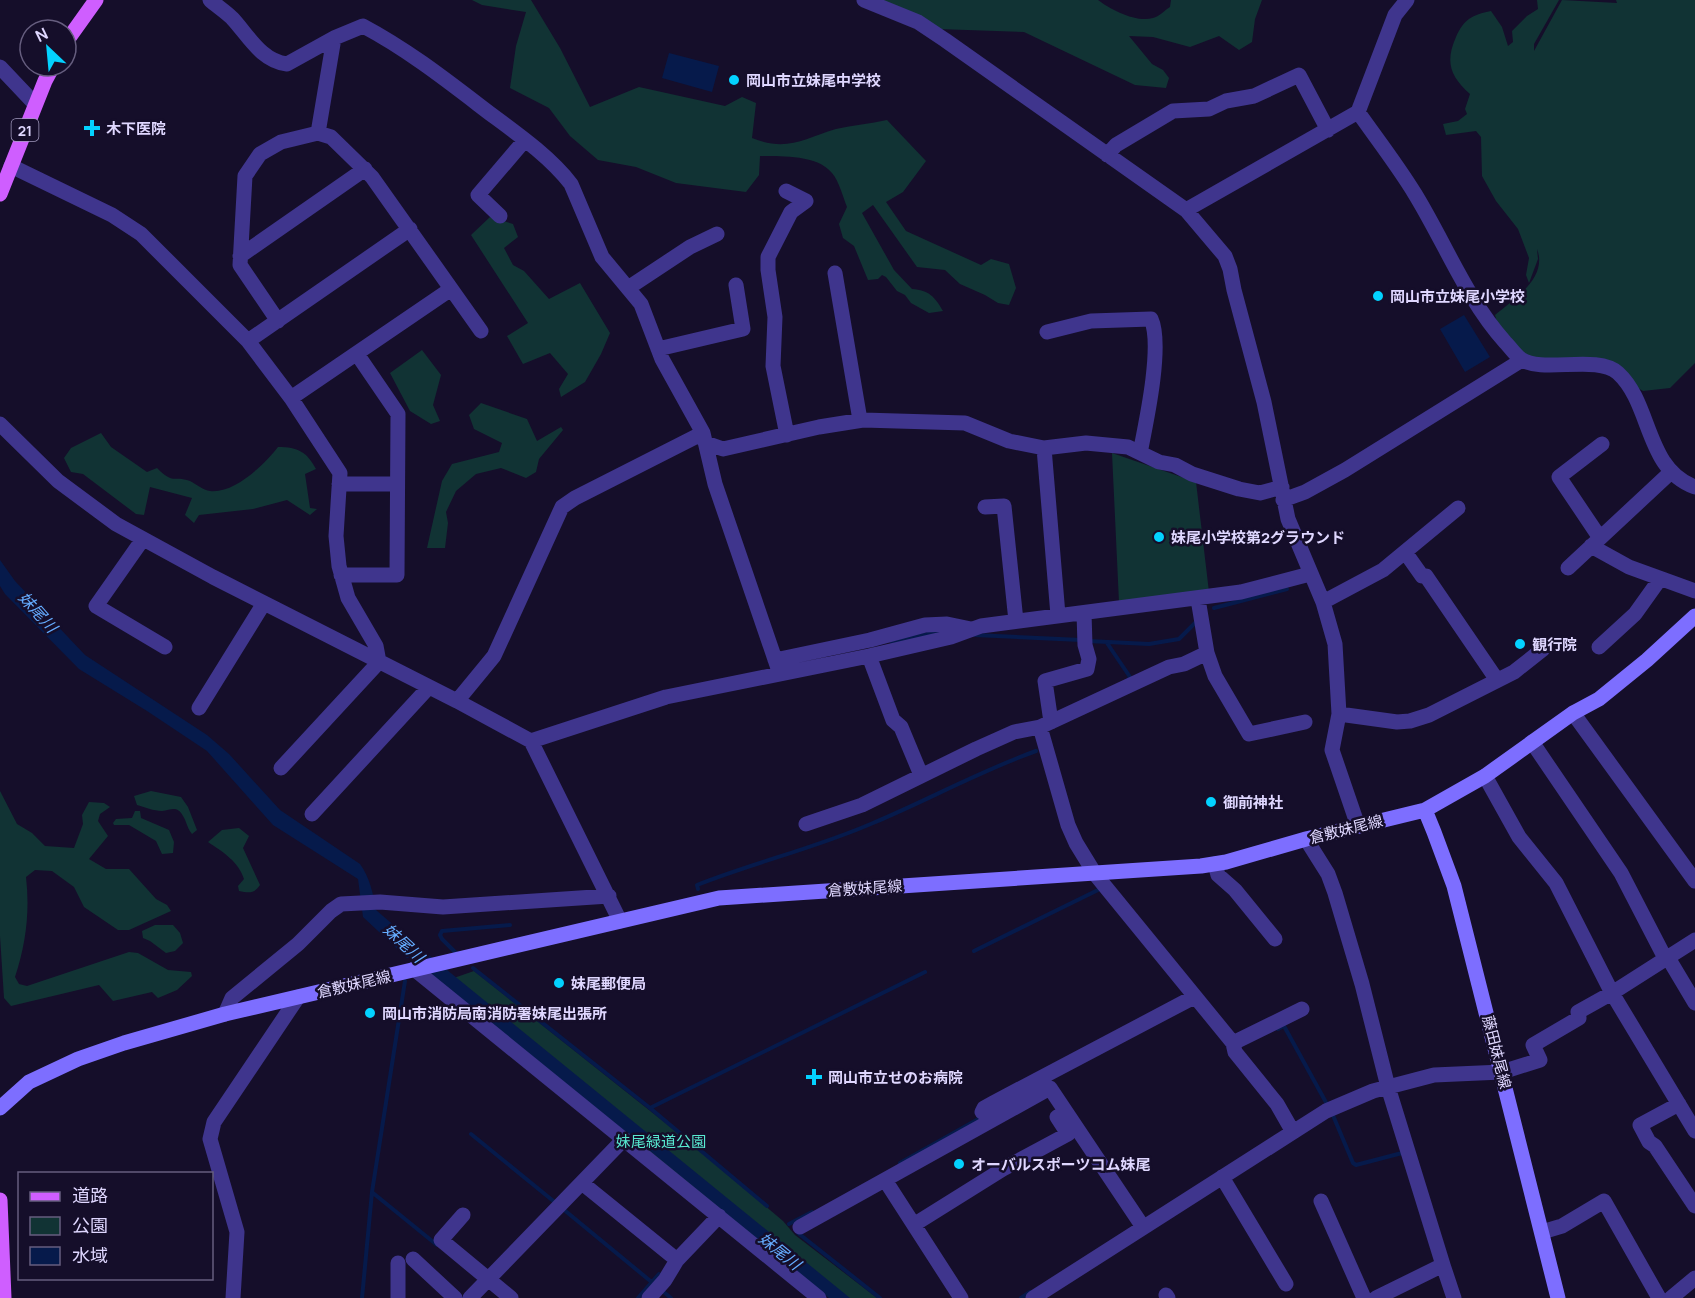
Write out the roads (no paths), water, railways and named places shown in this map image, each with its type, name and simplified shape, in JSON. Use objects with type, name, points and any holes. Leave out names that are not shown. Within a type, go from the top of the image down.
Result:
[{"type":"main road","points":[[78,22],[96,0]]},
{"type":"main road","name":"21","points":[[0,194],[48,78]]},
{"type":"main road","name":"倉敷妹尾線","points":[[0,1108],[29,1082],[78,1059],[123,1043],[225,1014],[719,898],[1215,864],[1425,810],[1485,776],[1572,713],[1599,699],[1647,660],[1695,616]]},
{"type":"main road","name":"藤田妹尾線","points":[[1425,810],[1454,886],[1558,1298]]},
{"type":"main road","points":[[0,1200],[4,1298]]},
{"type":"street","points":[[210,0],[231,17],[252,44],[280,63],[286,64],[334,38],[363,26],[429,66],[525,140],[565,176],[571,184],[602,257],[641,304],[658,349],[704,438],[715,484],[778,667]]},
{"type":"street","points":[[864,0],[918,22],[976,61],[1186,210],[1218,245],[1230,269],[1264,402],[1288,519],[1323,602],[1335,644],[1339,714],[1332,750],[1358,826]]},
{"type":"street","points":[[1186,210],[1358,112],[1395,15],[1407,0]]},
{"type":"street","points":[[318,133],[334,38]]},
{"type":"street","points":[[0,67],[36,104]]},
{"type":"street","points":[[1107,155],[1116,145],[1173,111],[1209,109],[1226,101],[1254,96],[1299,75],[1329,130]]},
{"type":"street","points":[[1358,112],[1414,192],[1488,323],[1521,360],[1542,365],[1562,364],[1610,368],[1619,374],[1631,388],[1653,443],[1671,472],[1681,482],[1695,487]]},
{"type":"street","points":[[278,321],[240,265],[244,176],[260,154],[281,142],[318,133],[331,137],[372,177],[481,331]]},
{"type":"street","points":[[500,216],[478,195],[525,140]]},
{"type":"street","points":[[11,166],[112,215],[141,234],[248,341],[291,398],[340,473],[336,536],[341,575],[348,598],[376,646],[379,662]]},
{"type":"street","points":[[240,256],[365,169]]},
{"type":"street","points":[[786,191],[806,201],[791,212],[768,257],[775,317],[773,366],[788,435]]},
{"type":"street","points":[[248,341],[410,230]]},
{"type":"street","points":[[628,288],[683,254],[690,247],[717,234]]},
{"type":"street","points":[[835,273],[860,420]]},
{"type":"street","points":[[658,349],[743,329],[736,285]]},
{"type":"street","points":[[291,398],[451,289]]},
{"type":"street","points":[[1047,332],[1091,321],[1151,319],[1156,328],[1153,377],[1140,453]]},
{"type":"street","points":[[341,575],[397,575],[398,414],[357,354]]},
{"type":"street","points":[[704,438],[723,449],[860,420],[965,423],[1009,441],[1044,448],[1086,443],[1128,447],[1159,462],[1175,465],[1192,474],[1239,489],[1260,493],[1305,492],[1345,471],[1521,360]]},
{"type":"street","points":[[0,424],[58,481],[116,524],[531,741],[620,921]]},
{"type":"street","points":[[457,701],[494,656],[562,507],[575,498],[704,438]]},
{"type":"street","points":[[1602,444],[1559,477],[1595,542],[1629,567],[1695,591]]},
{"type":"street","points":[[1044,448],[1058,615]]},
{"type":"street","points":[[1568,568],[1671,472]]},
{"type":"street","points":[[339,484],[397,484]]},
{"type":"street","points":[[985,507],[1004,506],[1016,621]]},
{"type":"street","points":[[1323,602],[1383,570],[1458,508]]},
{"type":"street","points":[[143,539],[96,606],[165,647]]},
{"type":"street","points":[[1405,552],[1422,576],[1426,576],[1497,680]]},
{"type":"street","points":[[778,667],[869,656],[951,637],[973,629],[1016,621],[1242,592],[1310,574]]},
{"type":"street","points":[[1599,647],[1635,614],[1660,579]]},
{"type":"street","points":[[1198,599],[1207,653],[1215,676],[1249,734],[1305,722]]},
{"type":"street","points":[[199,708],[264,603]]},
{"type":"street","points":[[1084,613],[1085,639],[1089,659],[1087,669],[1045,681],[1048,720],[1068,825],[1095,874],[1233,1043],[1235,1052],[1277,1104],[1290,1128]]},
{"type":"street","points":[[531,741],[666,697],[925,625],[947,624],[973,629]]},
{"type":"street","points":[[1339,714],[1397,722],[1410,721],[1429,715],[1514,672],[1543,648]]},
{"type":"street","points":[[806,825],[862,805],[1014,732],[1207,653]]},
{"type":"street","points":[[869,656],[893,720],[901,726],[921,775]]},
{"type":"street","points":[[281,768],[379,662]]},
{"type":"street","points":[[312,814],[429,687]]},
{"type":"street","points":[[1572,713],[1695,881]]},
{"type":"street","points":[[1532,742],[1621,873],[1666,957],[1695,1003]]},
{"type":"street","points":[[1485,776],[1519,837],[1556,883],[1612,993],[1695,1131]]},
{"type":"street","points":[[1306,839],[1328,874],[1335,893],[1362,984],[1388,1087],[1454,1298]]},
{"type":"street","points":[[1215,864],[1218,875],[1235,890],[1275,939]]},
{"type":"street","points":[[225,1014],[232,998],[298,944],[341,904],[380,902],[443,907],[609,896]]},
{"type":"street","points":[[1033,1298],[1222,1177],[1290,1128],[1388,1087],[1434,1074],[1502,1072],[1540,1060],[1533,1045],[1579,1018],[1578,1012],[1695,940]]},
{"type":"street","points":[[417,969],[819,1298]]},
{"type":"street","points":[[233,1298],[237,1232],[210,1138],[214,1122],[298,997]]},
{"type":"street","points":[[800,1227],[885,1180],[994,1109],[1043,1084],[1194,997]]},
{"type":"street","points":[[1233,1043],[1302,1009]]},
{"type":"street","points":[[915,1224],[1003,1169],[1068,1134],[1043,1084]]},
{"type":"street","points":[[1043,1084],[1143,1227]]},
{"type":"street","points":[[1679,1104],[1640,1125],[1649,1142],[1655,1146],[1695,1206]]},
{"type":"street","points":[[470,1298],[624,1139]]},
{"type":"street","points":[[1222,1177],[1286,1284]]},
{"type":"street","points":[[885,1180],[961,1298]]},
{"type":"street","points":[[582,1183],[677,1260]]},
{"type":"street","points":[[1321,1201],[1364,1298]]},
{"type":"street","points":[[1542,1232],[1562,1226],[1604,1201],[1663,1297],[1695,1278]]},
{"type":"street","points":[[463,1215],[441,1240],[511,1298]]},
{"type":"street","points":[[655,1291],[677,1260],[719,1216]]},
{"type":"street","points":[[398,1298],[406,1261],[455,1298]]},
{"type":"street","points":[[1376,1298],[1443,1265]]},
{"type":"water","points":[[669,53],[719,66],[712,92],[662,78]]},
{"type":"water","points":[[1464,315],[1490,357],[1465,372],[1440,329]]},
{"type":"water","name":"妹尾川","points":[[0,560],[15,581],[85,655],[207,735],[229,754],[280,810],[360,864],[369,880],[376,910],[850,1298],[829,1298],[410,957],[407,958],[363,917],[358,879],[273,825],[207,751],[79,669],[5,594],[0,586]]},
{"type":"waterway","points":[[1214,608],[1287,589]]},
{"type":"waterway","points":[[1088,641],[1149,644],[1179,639],[1196,622]]},
{"type":"waterway","points":[[892,642],[937,632]]},
{"type":"waterway","points":[[975,635],[1081,640]]},
{"type":"waterway","points":[[1107,643],[1130,677],[1128,680]]},
{"type":"waterway","points":[[698,889],[697,885],[851,832],[1036,751]]},
{"type":"waterway","points":[[974,951],[1100,889]]},
{"type":"waterway","points":[[456,953],[442,939],[440,935],[442,931],[510,925]]},
{"type":"waterway","points":[[473,968],[650,1108],[767,1206]]},
{"type":"waterway","points":[[650,1108],[925,972]]},
{"type":"waterway","points":[[362,1298],[372,1192],[405,981]]},
{"type":"waterway","points":[[1278,1029],[1284,1026],[1328,1106]]},
{"type":"waterway","points":[[1332,1113],[1353,1163],[1356,1165],[1402,1153]]},
{"type":"waterway","points":[[900,1163],[982,1117]]},
{"type":"waterway","points":[[471,1134],[557,1204]]},
{"type":"waterway","points":[[373,1193],[437,1245]]},
{"type":"waterway","points":[[563,1209],[654,1284]]},
{"type":"waterway","points":[[789,1224],[812,1212]]},
{"type":"waterway","points":[[798,1233],[880,1298]]},
{"type":"waterway","points":[[638,1298],[659,1274]]},
{"type":"waterway","points":[[660,1289],[671,1298]]},
{"type":"waterway","points":[[1021,1298],[1030,1292]]},
{"type":"place","name":"岡山市立妹尾中学校","points":[[734,80]]},
{"type":"place","name":"木下医院","points":[[92,128]]},
{"type":"place","name":"岡山市立妹尾小学校","points":[[1378,296]]},
{"type":"place","name":"妹尾小学校第2グラウンド","points":[[1159,537]]},
{"type":"place","name":"観行院","points":[[1520,644]]},
{"type":"place","name":"御前神社","points":[[1211,802]]},
{"type":"place","name":"妹尾郵便局","points":[[559,983]]},
{"type":"place","name":"岡山市消防局南消防署妹尾出張所","points":[[370,1013]]},
{"type":"place","name":"岡山市立せのお病院","points":[[814,1077]]},
{"type":"place","name":"オーバルスポーツコム妹尾","points":[[959,1164]]},
{"type":"park label","name":"妹尾緑道公園","points":[[661,1141]]}]
